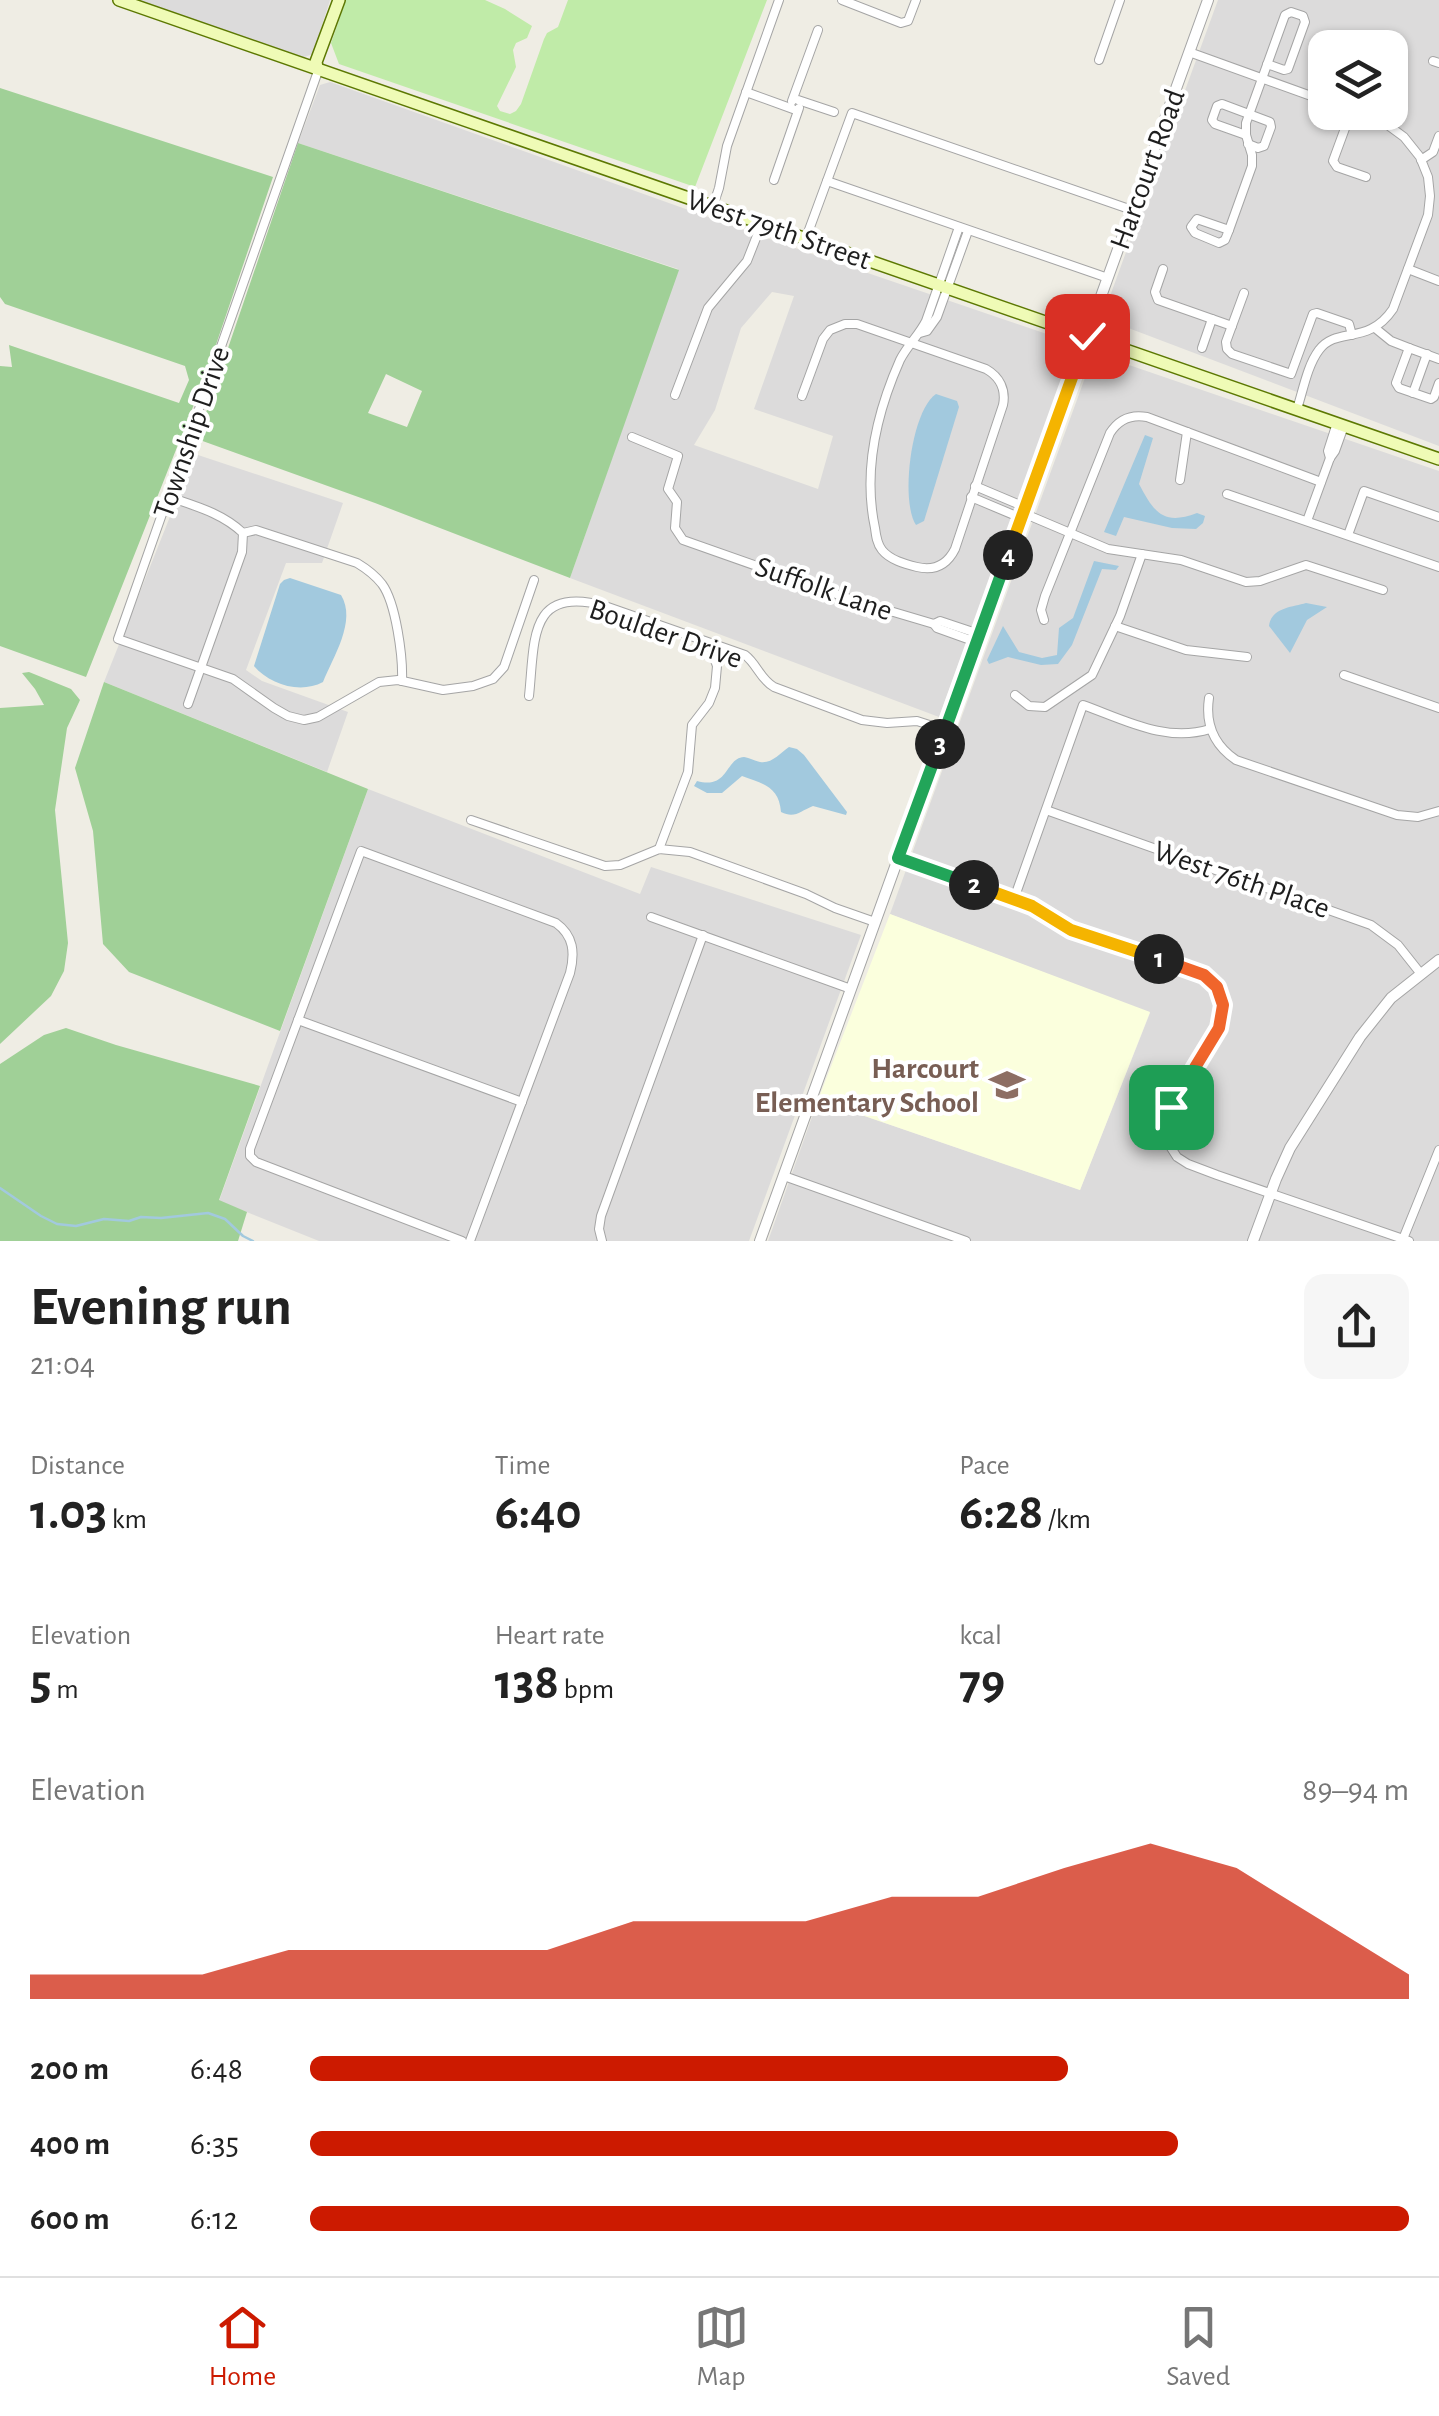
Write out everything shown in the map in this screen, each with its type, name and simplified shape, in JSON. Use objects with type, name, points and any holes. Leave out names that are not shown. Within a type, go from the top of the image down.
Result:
[{"type":"main road","name":"West 79th Street","points":[[118,0],[1439,459]]},
{"type":"main road","points":[[317,68],[339,0]]},
{"type":"street","points":[[713,206],[720,188],[726,146],[780,0]]},
{"type":"street","points":[[842,0],[904,23],[916,0]]},
{"type":"street","points":[[1099,60],[1120,0]]},
{"type":"street","name":"Harcourt Road","points":[[760,1241],[1208,0]]},
{"type":"street","points":[[1229,230],[1199,220],[1194,220],[1191,227],[1194,234],[1219,242],[1225,240],[1229,230],[1252,166],[1247,139],[1249,114],[1267,64],[1286,14],[1304,17],[1288,68],[1267,64]]},
{"type":"street","points":[[774,180],[818,30]]},
{"type":"street","points":[[1189,52],[1308,95]]},
{"type":"street","name":"Township Drive","points":[[201,668],[118,638],[317,68]]},
{"type":"street","points":[[746,92],[834,112]]},
{"type":"street","points":[[1222,104],[1268,121],[1271,126],[1264,146],[1258,148],[1247,139],[1215,124],[1212,118],[1216,107],[1222,104]]},
{"type":"street","points":[[806,238],[852,113],[1132,210]]},
{"type":"street","points":[[1346,130],[1333,161],[1366,178]]},
{"type":"street","points":[[1296,410],[1319,350],[1334,338],[1375,328],[1393,310],[1408,270],[1430,205],[1430,186],[1422,160],[1397,130]]},
{"type":"street","points":[[1422,160],[1433,152],[1439,136]]},
{"type":"street","points":[[827,180],[1108,278]]},
{"type":"street","points":[[676,395],[708,308],[749,258],[762,223]]},
{"type":"street","points":[[802,396],[822,339],[839,325],[857,324],[912,344],[986,370],[995,376],[1001,384],[1004,403],[952,555],[937,567],[918,567],[893,559],[880,548],[870,491],[879,420],[900,359],[912,344],[920,332],[933,324],[964,229]]},
{"type":"street","points":[[1163,269],[1156,298],[1232,326]]},
{"type":"street","points":[[1408,270],[1439,280]]},
{"type":"street","points":[[1244,292],[1226,342],[1229,352],[1291,374],[1314,314],[1349,324],[1352,335]]},
{"type":"street","points":[[1202,348],[1212,319]]},
{"type":"street","points":[[1375,328],[1391,341],[1439,359]]},
{"type":"street","points":[[1409,348],[1396,383],[1399,388],[1431,399],[1439,383]]},
{"type":"street","points":[[1413,393],[1427,354]]},
{"type":"street","points":[[1044,620],[1044,596],[1110,433],[1126,418],[1139,416],[1321,482]]},
{"type":"street","points":[[1307,521],[1335,451],[1340,425]]},
{"type":"street","points":[[1180,480],[1187,432]]},
{"type":"street","name":"Suffolk Lane","points":[[632,438],[678,456],[668,489],[677,504],[674,528],[685,541],[853,600],[934,624],[940,621],[978,638]]},
{"type":"street","points":[[975,486],[1023,513],[1108,549],[1181,560],[1250,582],[1313,566],[1383,590]]},
{"type":"street","points":[[1348,535],[1364,491],[1439,517]]},
{"type":"street","points":[[1227,494],[1439,567]]},
{"type":"street","points":[[168,497],[216,514],[243,532]]},
{"type":"street","points":[[971,497],[1023,513]]},
{"type":"street","points":[[243,532],[256,530],[357,563],[371,572],[389,598],[403,660],[402,680]]},
{"type":"street","points":[[188,704],[242,552],[243,532]]},
{"type":"street","points":[[1015,695],[1036,708],[1054,704],[1092,674],[1142,554]]},
{"type":"street","points":[[201,668],[233,679],[274,708],[304,720],[318,717],[380,682],[402,680],[443,690],[473,686],[493,679],[504,666],[534,580]]},
{"type":"street","name":"Boulder Drive","points":[[530,696],[533,644],[542,618],[550,608],[574,602],[599,604],[747,656],[774,687],[854,718],[919,721],[945,730]]},
{"type":"street","points":[[1115,626],[1186,650],[1247,658]]},
{"type":"street","points":[[660,849],[688,772],[692,725],[714,691],[717,666],[709,642]]},
{"type":"street","points":[[1344,675],[1439,708]]},
{"type":"street","points":[[1209,698],[1210,729],[1224,750],[1242,763],[1400,816],[1439,812]]},
{"type":"street","points":[[1014,899],[1083,706],[1165,734],[1210,729]]},
{"type":"street","name":"West 76th Place","points":[[1046,810],[1371,924],[1398,944],[1420,974]]},
{"type":"street","points":[[471,820],[605,866],[620,865],[660,849],[690,852],[875,922]]},
{"type":"street","points":[[462,1241],[251,1157],[250,1149],[360,851],[556,923],[572,944],[570,973],[470,1241]]},
{"type":"street","points":[[898,858],[1032,906],[1071,930],[1201,973],[1211,980],[1224,1008],[1220,1024],[1165,1122],[1168,1143],[1185,1162],[1406,1240],[1439,1150]]},
{"type":"street","points":[[651,917],[851,989]]},
{"type":"street","points":[[601,1238],[601,1216],[703,935]]},
{"type":"street","points":[[1253,1241],[1298,1134],[1360,1037],[1385,1005],[1439,960]]},
{"type":"street","points":[[298,1020],[522,1102]]},
{"type":"street","points":[[784,1176],[966,1241]]},
{"type":"street","points":[[926,1241],[931,1228]]},
{"type":"shaded area","points":[[137,0],[330,0],[313,54],[301,58]]},
{"type":"shaded area","points":[[1218,0],[1439,0],[1439,446],[1102,318]]},
{"type":"shaded area","points":[[330,82],[1076,344],[939,717],[570,578],[678,269],[298,143],[320,85]],"holes":[[[772,292],[794,296],[754,409],[833,436],[818,489],[694,445],[715,410],[741,328]]]},
{"type":"shaded area","points":[[1094,353],[1439,471],[1439,1241],[768,1241],[818,1100],[1080,1190],[1150,1013],[890,914]]},
{"type":"shaded area","points":[[195,454],[343,503],[322,563],[286,563],[246,670],[262,681],[348,712],[327,772],[104,682]]},
{"type":"shaded area","points":[[368,789],[640,894],[651,867],[861,935],[749,1241],[319,1241],[219,1201]]},
{"type":"shaded area","points":[[890,914],[1150,1012],[1080,1190],[818,1100]]},
{"type":"green space","points":[[346,0],[485,0],[532,26],[527,38],[516,43],[516,67],[497,106],[510,114],[521,104],[544,39],[558,27],[568,0],[767,0],[695,187],[339,64],[331,43]]},
{"type":"green space","points":[[0,88],[273,177],[206,374],[86,677],[0,646],[0,366],[12,367],[9,345],[179,403],[189,380],[185,366],[5,304],[0,297]]},
{"type":"green space","points":[[298,143],[679,270],[570,578],[197,439]],"holes":[[[386,374],[422,391],[407,427],[368,413]]]},
{"type":"green space","points":[[29,672],[71,689],[80,700],[67,728],[55,810],[68,943],[64,971],[51,996],[0,1044],[0,708],[44,705],[22,673]]},
{"type":"green space","points":[[104,682],[368,789],[280,1031],[129,972],[103,944],[93,831],[75,768]]},
{"type":"green space","points":[[66,1028],[260,1086],[219,1200],[247,1212],[238,1241],[0,1241],[0,1064],[44,1035]]},
{"type":"water","points":[[936,394],[957,401],[959,407],[924,521],[916,525],[909,497],[914,437],[927,404]]},
{"type":"water","points":[[1145,435],[1153,438],[1139,484],[1161,514],[1176,518],[1197,513],[1205,516],[1196,529],[1124,517],[1116,536],[1104,532]]},
{"type":"water","points":[[1094,561],[1119,566],[1116,570],[1102,569],[1072,645],[1058,664],[1041,665],[1008,657],[989,664],[987,660],[1003,626],[1019,652],[1042,658],[1057,655],[1059,628],[1073,618]]},
{"type":"water","points":[[290,578],[341,595],[345,605],[342,639],[323,682],[314,686],[277,683],[254,666],[280,584]]},
{"type":"water","points":[[1306,603],[1327,607],[1307,620],[1290,653],[1269,626],[1274,615],[1283,609]]},
{"type":"water","points":[[789,747],[804,755],[846,815],[813,806],[797,814],[786,814],[781,812],[777,797],[769,788],[742,776],[722,793],[707,793],[694,786],[697,781],[707,783],[721,778],[738,759],[768,761]]},
{"type":"waterway","points":[[0,1188],[57,1224],[76,1226],[104,1219],[129,1221],[208,1213],[225,1219],[253,1241]]},
{"type":"place","name":"Harcourt Elementary School","points":[[1007,1085]]},
{"type":"route","points":[[1087,336],[898,858],[1032,906],[1071,930],[1196,971],[1211,980],[1222,999],[1222,1022],[1171,1107]]}]
